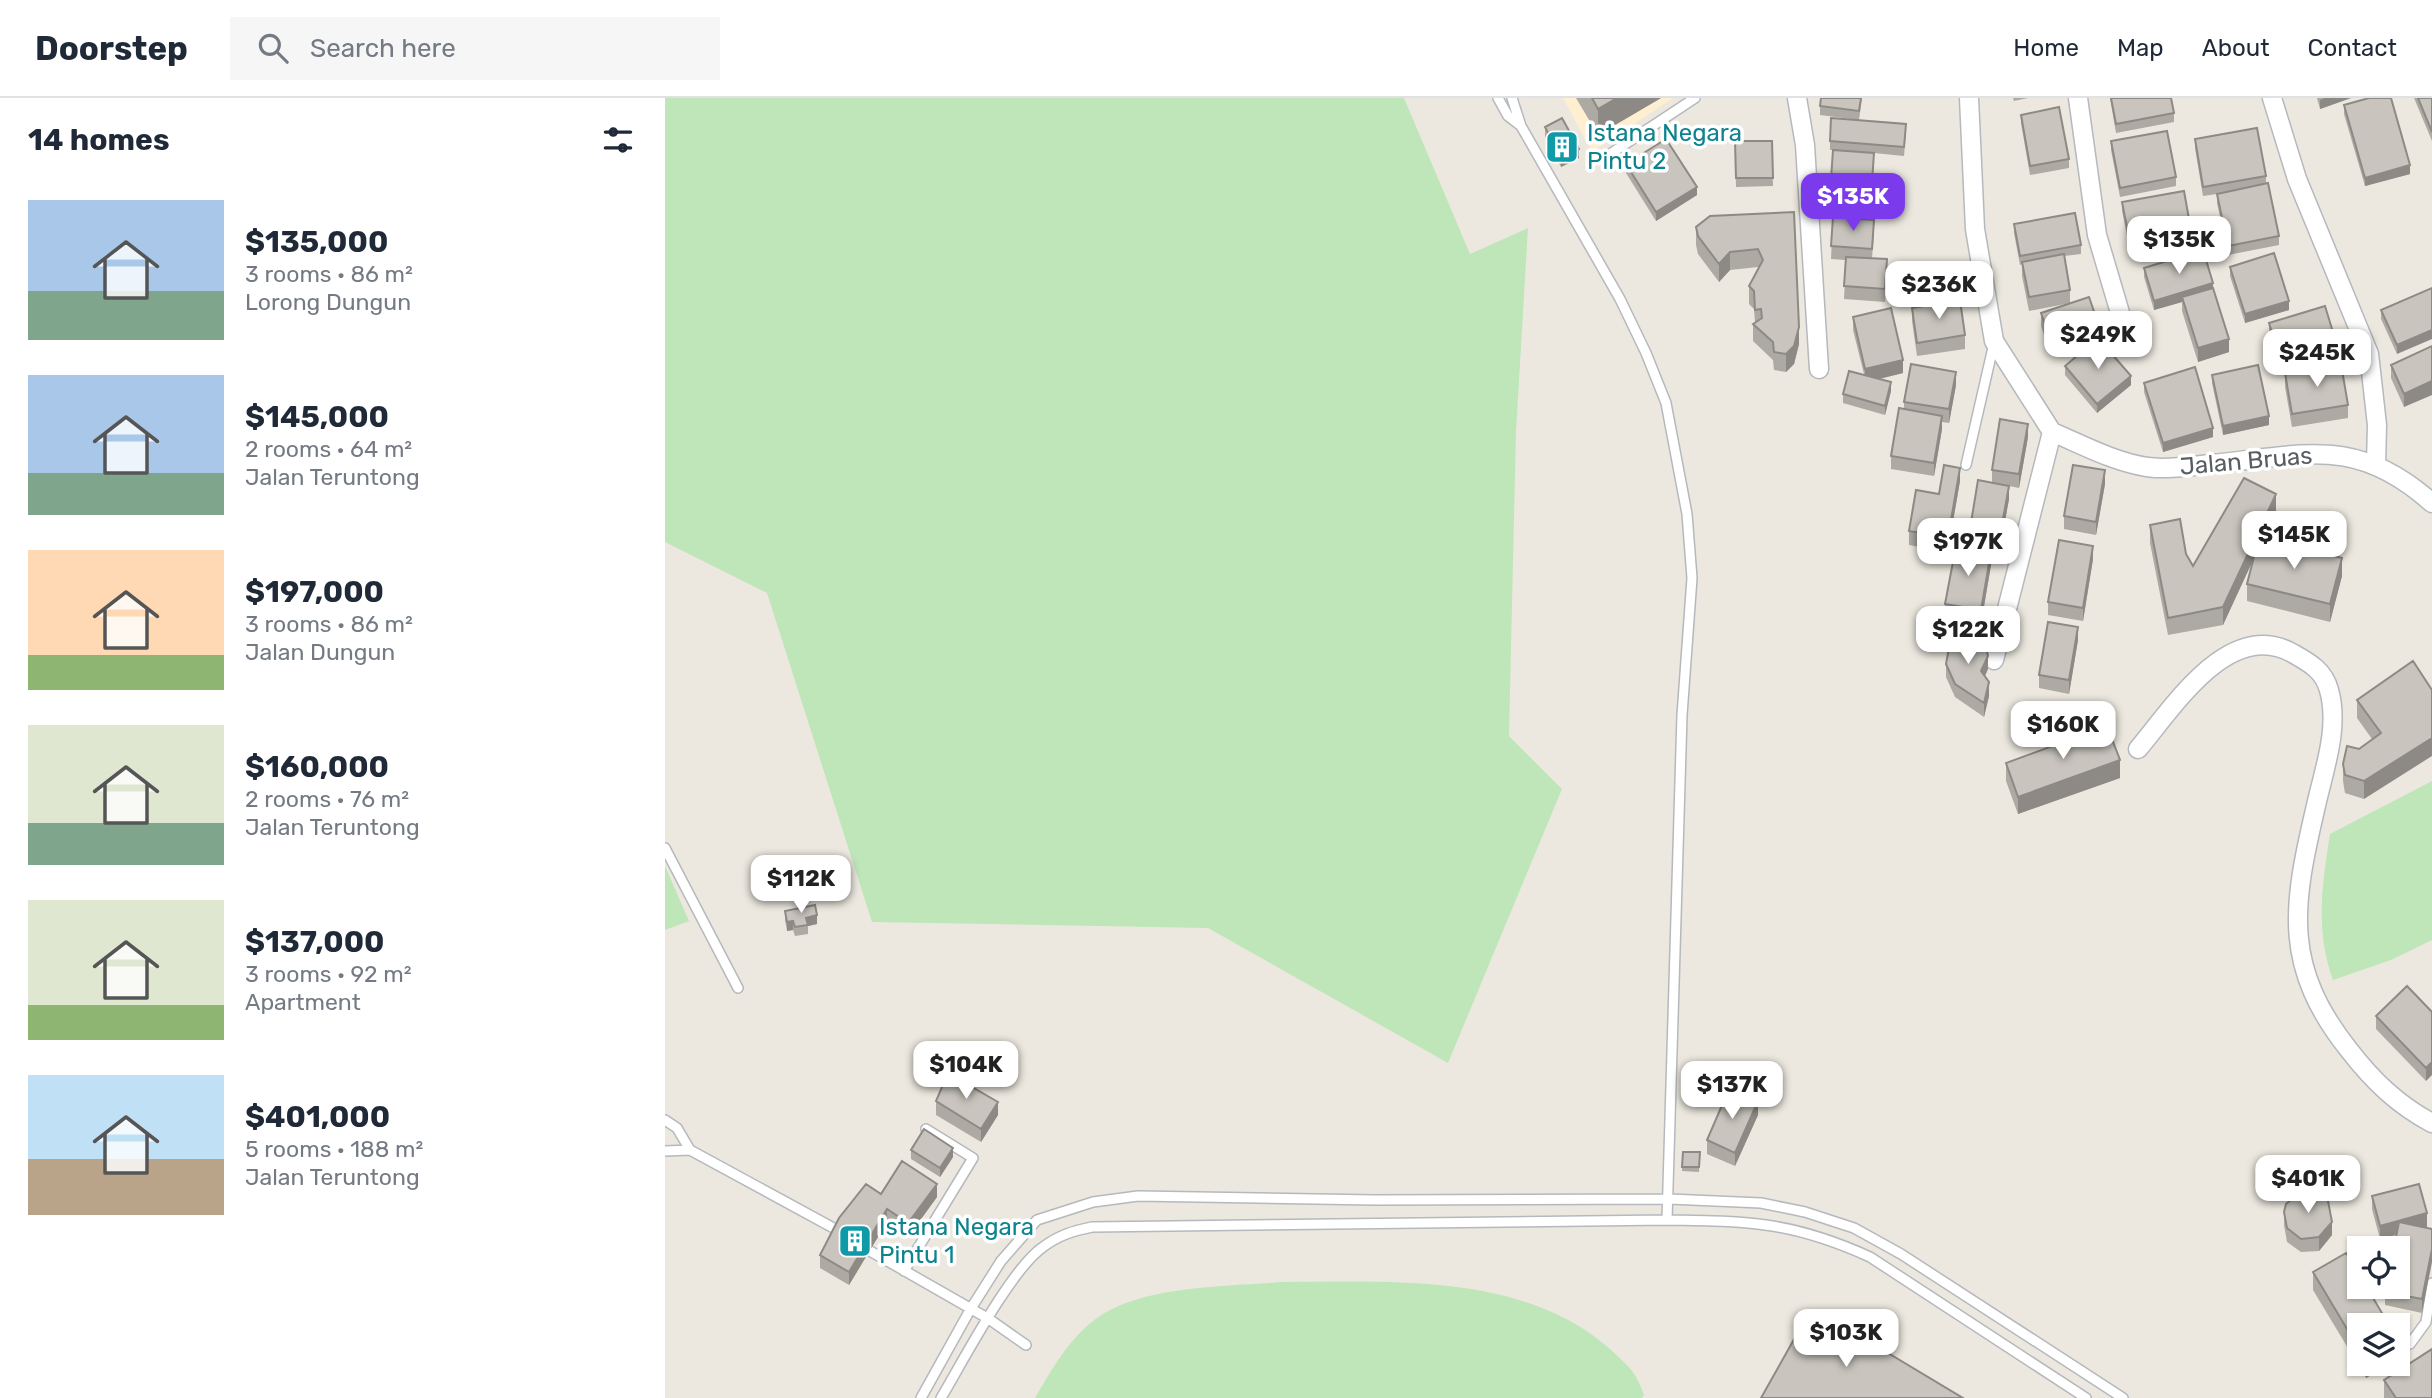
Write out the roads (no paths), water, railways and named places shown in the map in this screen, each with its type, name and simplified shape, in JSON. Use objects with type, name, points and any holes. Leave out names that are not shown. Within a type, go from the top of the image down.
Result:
[{"type":"street","points":[[1797,98],[1805,145],[1819,369]]},
{"type":"street","points":[[1969,98],[1975,229],[1994,341],[2052,432],[1994,660]]},
{"type":"street","points":[[2078,98],[2098,235],[2123,323]]},
{"type":"street","points":[[2272,98],[2297,179],[2369,354],[2377,425],[2376,464]]},
{"type":"street","name":"Jalan Bruas","points":[[2052,432],[2124,462],[2149,467],[2178,468],[2315,453],[2346,456],[2376,464],[2416,489],[2432,503]]},
{"type":"street","points":[[2137,749],[2205,671],[2241,646],[2266,643],[2289,650],[2317,667],[2329,689],[2333,729],[2299,877],[2297,930],[2307,982],[2320,1010],[2367,1073],[2404,1108],[2432,1123]]},
{"type":"lane","points":[[1498,98],[1508,116],[1521,127]]},
{"type":"lane","points":[[1512,98],[1521,127],[1621,299],[1646,353],[1665,402],[1687,514],[1692,578],[1682,715],[1667,1220]]},
{"type":"lane","points":[[1604,158],[1695,98]]},
{"type":"lane","points":[[1966,466],[1994,341]]},
{"type":"lane","points":[[665,848],[738,988]]},
{"type":"lane","points":[[665,1121],[677,1128],[690,1150]]},
{"type":"lane","points":[[904,1271],[973,1158],[926,1129]]},
{"type":"lane","points":[[665,1151],[690,1150],[839,1231]]},
{"type":"lane","points":[[921,1398],[1001,1261],[1037,1220],[1115,1198],[1669,1199],[1761,1203],[1830,1218],[1854,1228],[1946,1282],[2123,1398]]},
{"type":"lane","points":[[941,1398],[989,1319],[1040,1248],[1067,1232],[1092,1227],[1667,1220],[1758,1221],[1833,1240],[1870,1257],[2086,1398]]},
{"type":"lane","points":[[870,1251],[989,1319],[1026,1345]]},
{"type":"lane","points":[[2410,1344],[2423,1330],[2432,1283]]},
{"type":"place","name":"Istana Negara Pintu 2","points":[[1562,147]]},
{"type":"place","name":"Istana Negara Pintu 1","points":[[855,1241]]}]
